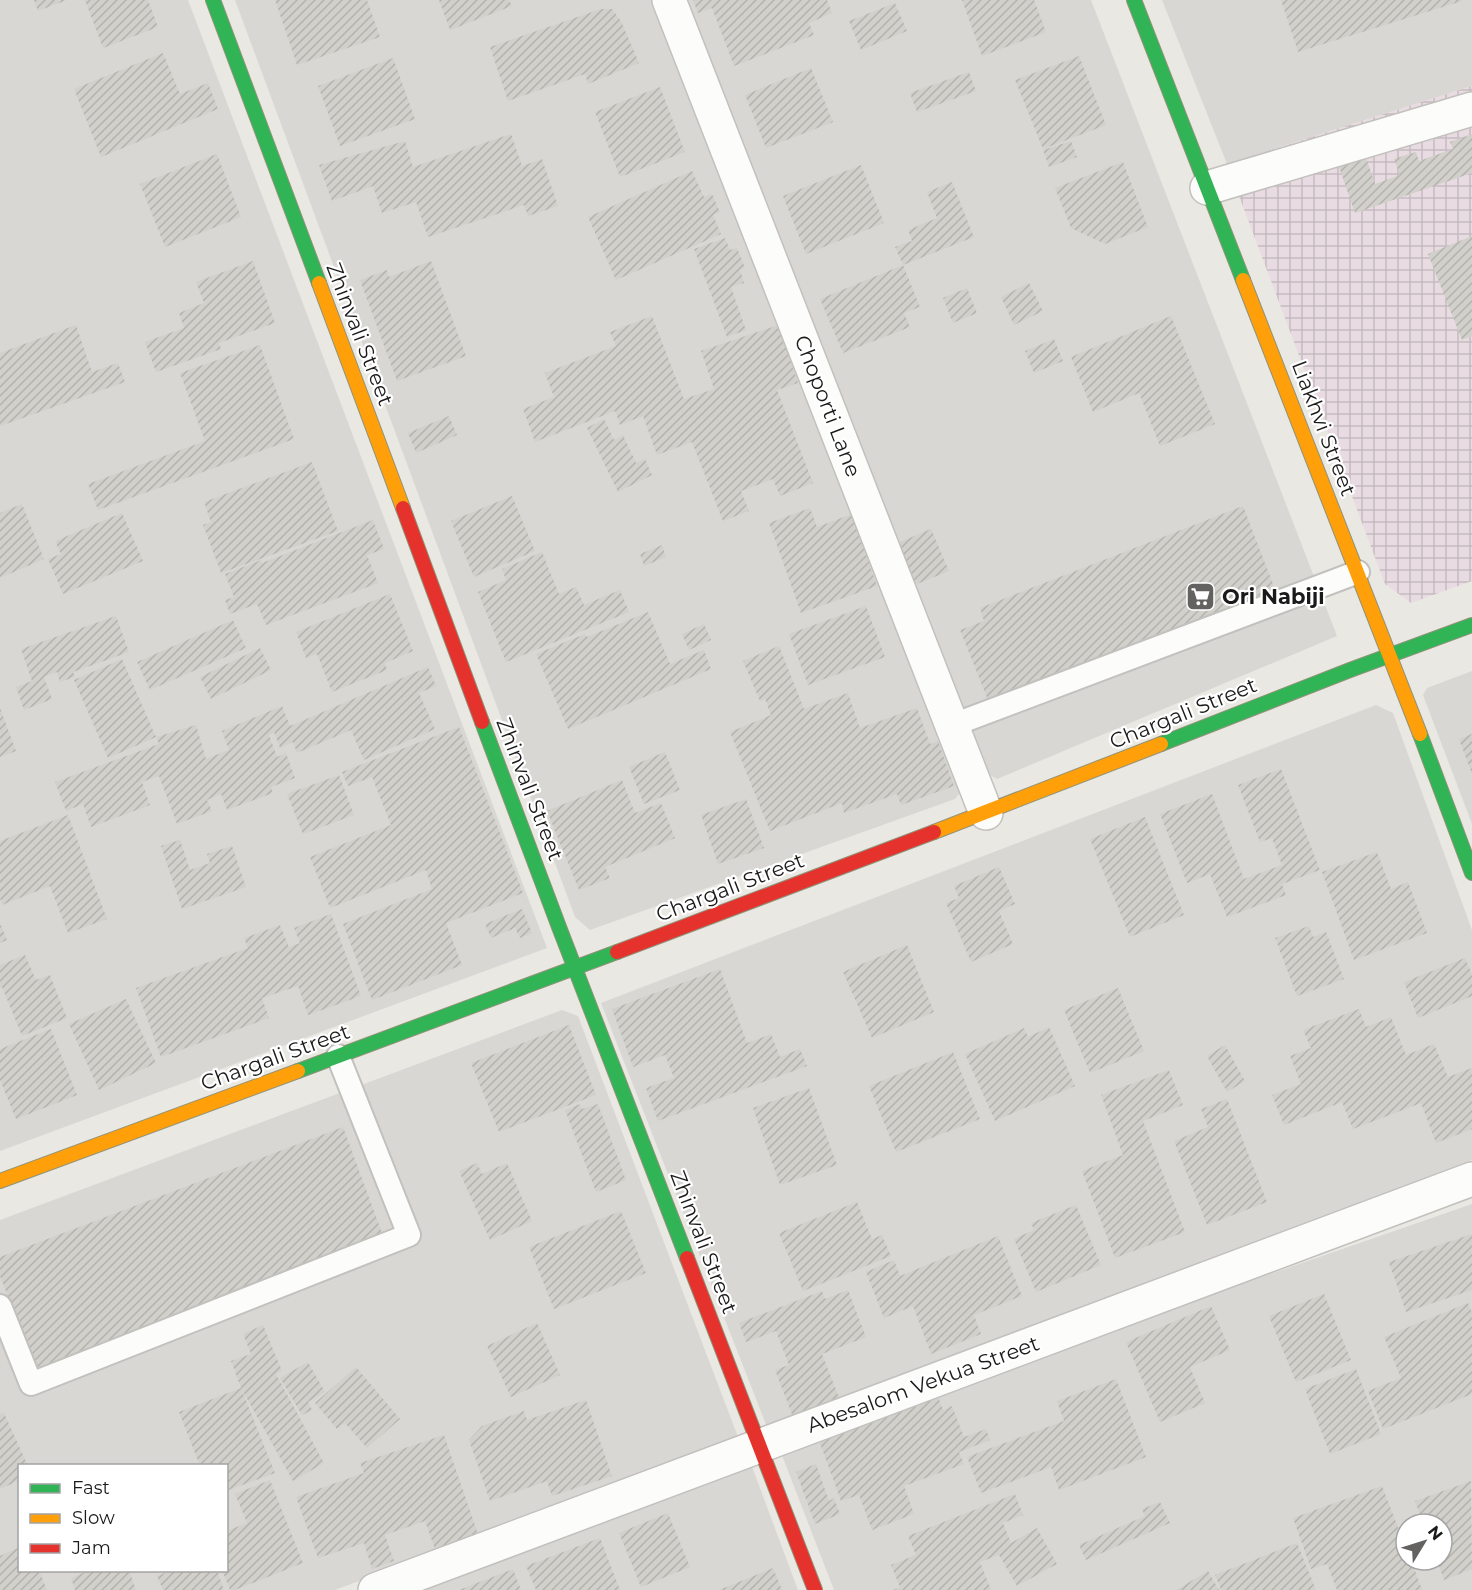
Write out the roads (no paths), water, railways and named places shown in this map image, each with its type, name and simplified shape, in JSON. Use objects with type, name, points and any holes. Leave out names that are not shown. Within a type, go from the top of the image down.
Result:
[{"type":"street","name":"Zhinvali Street","points":[[213,0],[575,968],[815,1590]]},
{"type":"street","name":"Choporti Lane","points":[[669,0],[986,813]]},
{"type":"street","name":"Liakhvi Street","points":[[1134,0],[1358,572],[1472,872]]},
{"type":"street","points":[[1207,188],[1472,109]]},
{"type":"street","name":"Chargali Street","points":[[0,1181],[986,813],[1389,654],[1472,625]]},
{"type":"street","name":"Abesalom Vekua Street","points":[[375,1590],[1472,1179]]},
{"type":"lane","points":[[953,725],[1358,572]]},
{"type":"lane","points":[[0,1306],[31,1384],[409,1235],[338,1056]]},
{"type":"place","name":"Ori Nabiji","points":[[1201,596]]}]
